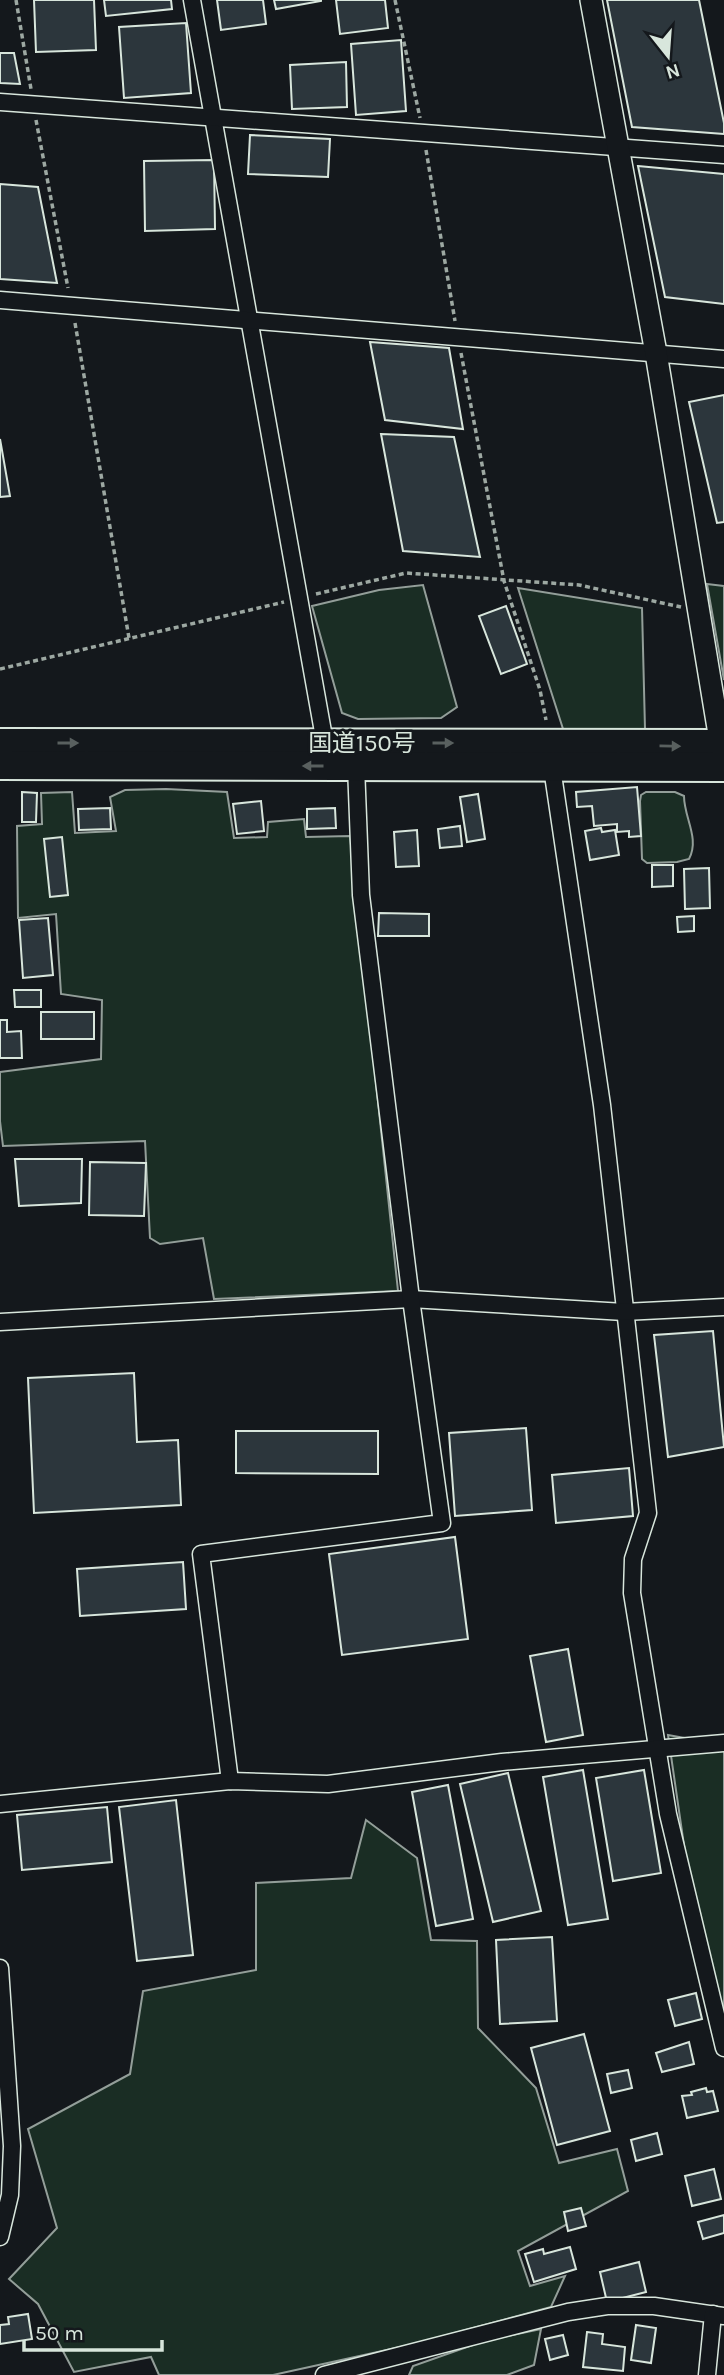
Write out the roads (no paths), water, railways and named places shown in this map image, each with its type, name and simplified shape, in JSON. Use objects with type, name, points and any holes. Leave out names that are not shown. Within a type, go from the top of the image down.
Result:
[{"type":"highway","name":"国道150号","points":[[0,743],[325,743],[551,755]]},
{"type":"highway","name":"国道150号","points":[[0,765],[356,766],[687,746],[723,755]]},
{"type":"street","points":[[191,0],[325,743]]},
{"type":"street","points":[[591,0],[620,147],[723,755]]},
{"type":"street","points":[[0,102],[724,155]]},
{"type":"street","points":[[0,300],[724,359]]},
{"type":"street","points":[[551,755],[602,1105],[648,1513],[633,1559],[632,1593],[668,1814],[724,2048]]},
{"type":"street","points":[[230,1780],[201,1554],[442,1523],[361,895],[356,766]]},
{"type":"street","points":[[0,1322],[411,1299],[624,1312],[724,1307]]},
{"type":"street","points":[[0,1804],[230,1780],[328,1784],[502,1762],[724,1743]]},
{"type":"street","points":[[0,1968],[12,2146],[10,2195],[0,2237]]},
{"type":"street","points":[[324,2375],[568,2312],[607,2306],[654,2306],[718,2315],[707,2375]]}]
